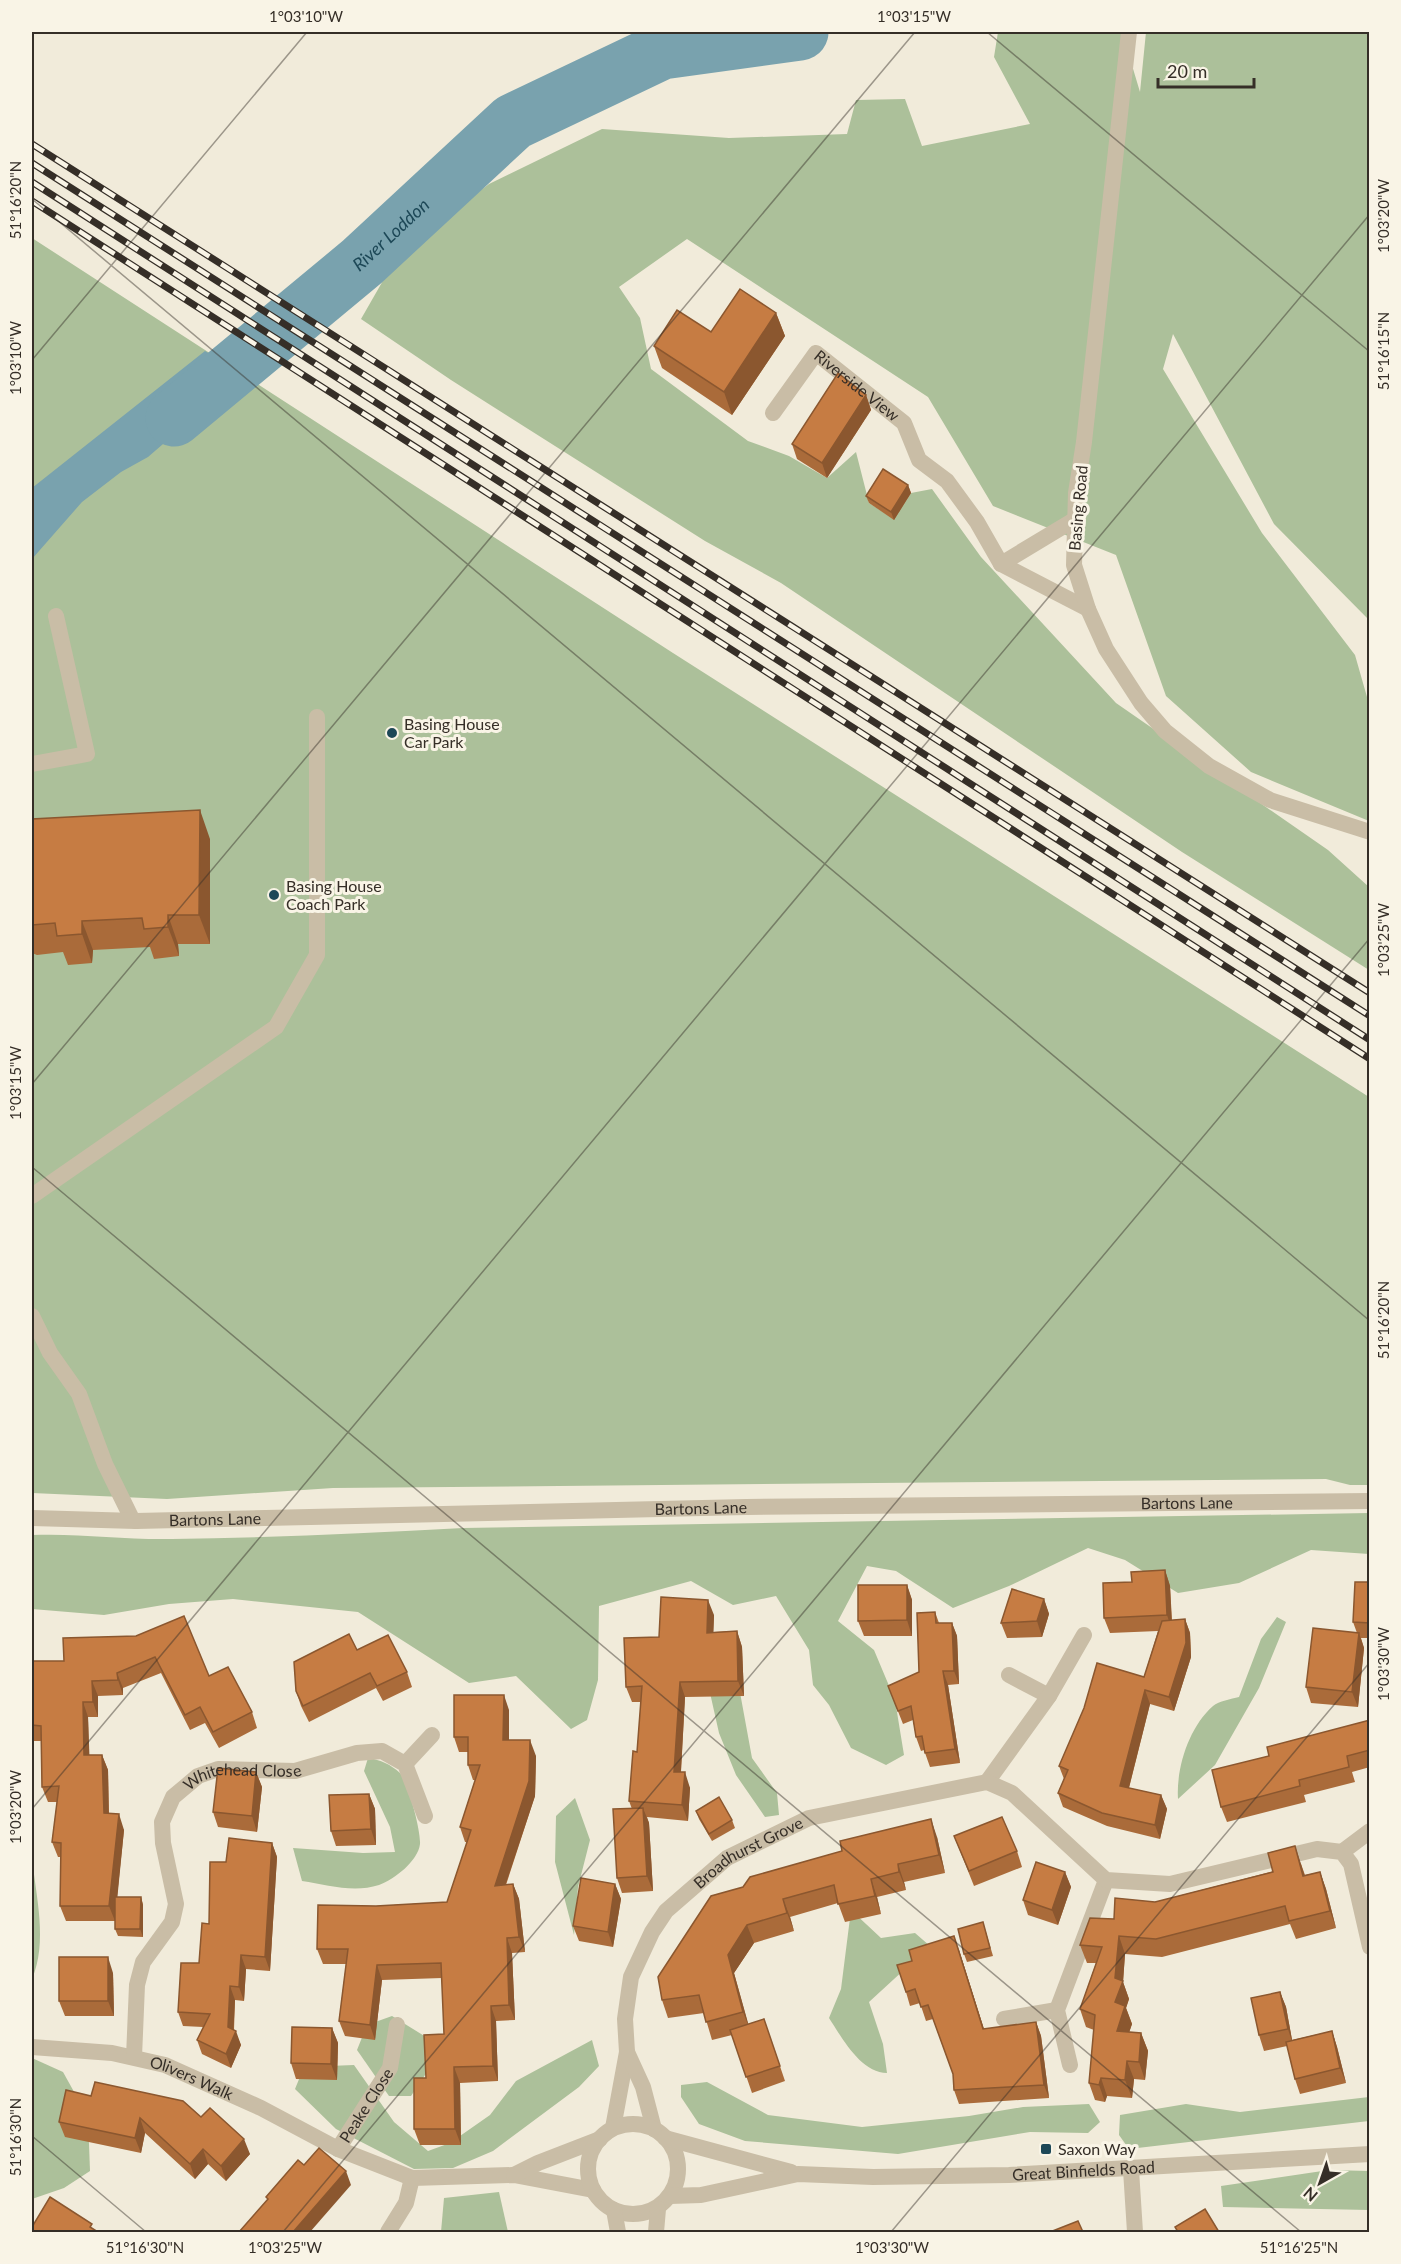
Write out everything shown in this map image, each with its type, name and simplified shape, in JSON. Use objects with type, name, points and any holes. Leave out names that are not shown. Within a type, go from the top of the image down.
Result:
[{"type":"street","name":"Basing Road","points":[[1129,32],[1074,520],[1074,565],[1088,609],[1106,649],[1141,703],[1165,731],[1209,766],[1270,800],[1370,832]]},
{"type":"street","name":"Riverside View","points":[[773,413],[816,353],[904,423],[919,460],[947,481],[977,522],[1001,564]]},
{"type":"street","points":[[1001,564],[1074,520]]},
{"type":"street","points":[[1001,564],[1088,609]]},
{"type":"street","points":[[32,764],[87,754],[56,616]]},
{"type":"street","points":[[32,1196],[276,1027],[317,955],[316,717]]},
{"type":"street","points":[[32,1316],[50,1353],[79,1394],[105,1464],[132,1519],[136,1521]]},
{"type":"street","name":"Bartons Lane","points":[[32,1518],[136,1521],[746,1506],[1370,1501]]},
{"type":"street","points":[[1083,1635],[1049,1696],[987,1782],[1012,1793],[1106,1880],[1170,1884],[1317,1849],[1342,1852],[1370,1831]]},
{"type":"street","points":[[1010,1675],[1049,1696]]},
{"type":"street","points":[[425,1816],[405,1764],[432,1735]]},
{"type":"street","name":"Whitehead Close","points":[[134,2057],[137,1985],[143,1962],[172,1922],[176,1904],[163,1843],[162,1822],[173,1797],[198,1776],[218,1769],[295,1772],[357,1753],[382,1751],[405,1764]]},
{"type":"street","name":"Broadhurst Grove","points":[[606,2134],[627,2052],[625,2019],[630,1985],[652,1932],[666,1911],[728,1858],[809,1818],[987,1782]]},
{"type":"street","points":[[1342,1852],[1351,1864],[1370,1947]]},
{"type":"street","points":[[1070,2065],[1057,2010],[1106,1880]]},
{"type":"street","points":[[1004,2019],[1057,2010]]},
{"type":"street","name":"Peake Close","points":[[338,2149],[390,2068],[397,2025]]},
{"type":"street","name":"Olivers Walk","points":[[32,2047],[112,2053],[165,2065],[261,2108],[338,2149],[412,2178]]},
{"type":"street","name":"Broadhurst Grove","points":[[627,2052],[660,2134]]},
{"type":"street","points":[[514,2175],[606,2134],[624,2123],[636,2123],[660,2134],[676,2156],[678,2177],[664,2203],[656,2232]]},
{"type":"street","points":[[606,2134],[592,2150],[588,2164],[588,2175],[593,2190],[605,2205],[614,2210],[637,2215],[664,2203]]},
{"type":"street","name":"Great Binfields Road","points":[[660,2134],[798,2174]]},
{"type":"street","name":"Great Binfields Road","points":[[664,2203],[798,2174],[963,2176],[1131,2170],[1370,2154]]},
{"type":"street","points":[[1131,2170],[1135,2232]]},
{"type":"street","points":[[388,2232],[406,2203],[412,2178],[514,2175],[593,2190]]},
{"type":"street","points":[[614,2210],[618,2232]]},
{"type":"green space","points":[[998,32],[1122,32],[1140,92],[1146,32],[1369,32],[1369,620],[1274,524],[1173,334],[1163,369],[1262,533],[1355,655],[1369,704],[1369,821],[1251,772],[1166,696],[1116,555],[993,506],[928,397],[687,239],[619,287],[640,318],[651,369],[748,441],[789,456],[827,478],[856,452],[869,503],[894,519],[911,493],[932,489],[981,557],[1116,703],[1328,850],[1369,887],[1369,970],[1182,852],[781,583],[705,541],[451,380],[361,319],[400,251],[489,184],[602,129],[729,138],[847,134],[856,100],[905,99],[922,146],[1030,124],[994,57]]},
{"type":"green space","points":[[32,238],[673,653],[1369,1097],[1369,1485],[1350,1485],[1326,1479],[333,1488],[167,1499],[32,1493]]},
{"type":"green space","points":[[1369,1513],[1369,1554],[1311,1550],[1239,1583],[1178,1593],[1125,1560],[1088,1548],[1009,1586],[953,1608],[896,1571],[867,1566],[838,1621],[874,1650],[895,1700],[904,1755],[886,1765],[851,1748],[829,1705],[813,1685],[809,1650],[776,1596],[733,1605],[691,1581],[599,1606],[598,1680],[587,1720],[571,1729],[516,1676],[469,1683],[358,1612],[233,1599],[169,1604],[104,1615],[32,1609],[32,1535],[154,1539],[318,1535],[463,1528]]},
{"type":"green space","points":[[1277,1617],[1286,1622],[1259,1688],[1215,1765],[1178,1799],[1179,1774],[1191,1736],[1213,1706],[1239,1697],[1261,1639]]},
{"type":"green space","points":[[708,1684],[739,1687],[752,1758],[777,1793],[779,1815],[765,1817],[736,1775],[719,1733]]},
{"type":"green space","points":[[368,1758],[389,1765],[403,1778],[418,1829],[420,1844],[415,1857],[405,1869],[392,1878],[370,1887],[340,1888],[302,1881],[293,1848],[363,1853],[395,1852],[390,1827],[364,1771]]},
{"type":"green space","points":[[575,1798],[590,1840],[578,1887],[574,1935],[555,1862],[556,1816]]},
{"type":"green space","points":[[32,1858],[40,1935],[37,1965],[32,1979]]},
{"type":"green space","points":[[851,1910],[881,1938],[915,1933],[930,1946],[869,2002],[883,2044],[887,2073],[869,2067],[861,2061],[846,2044],[829,2018],[841,1989]]},
{"type":"green space","points":[[392,2016],[426,2037],[427,2072],[411,2096],[389,2096],[357,2050],[367,2025]]},
{"type":"green space","points":[[592,2040],[599,2066],[579,2087],[493,2151],[453,2168],[414,2169],[336,2129],[295,2089],[304,2067],[354,2065],[394,2122],[428,2151],[450,2143],[490,2115],[516,2081]]},
{"type":"green space","points":[[32,2058],[63,2072],[88,2117],[90,2171],[64,2188],[32,2199]]},
{"type":"green space","points":[[707,2082],[768,2115],[862,2127],[969,2116],[1023,2107],[1089,2104],[1100,2122],[1088,2133],[1030,2132],[898,2154],[745,2141],[699,2124],[681,2097],[681,2085]]},
{"type":"green space","points":[[1369,2097],[1369,2121],[1129,2149],[1119,2135],[1120,2115],[1186,2104],[1240,2112]]},
{"type":"green space","points":[[1329,2170],[1369,2171],[1369,2210],[1223,2207],[1221,2186]]},
{"type":"green space","points":[[499,2192],[508,2232],[441,2232],[444,2198]]},
{"type":"water","points":[[205,351],[244,374],[148,457],[121,472],[82,502],[32,559],[32,488]]},
{"type":"building","points":[[740,289],[776,313],[724,392],[654,346],[677,310],[711,332]]},
{"type":"building","points":[[838,373],[866,395],[822,463],[792,444]]},
{"type":"building","points":[[883,469],[908,485],[891,512],[866,496]]},
{"type":"building","points":[[200,810],[199,915],[168,915],[168,927],[144,929],[142,918],[82,921],[82,934],[57,936],[55,923],[32,925],[32,819]]},
{"type":"building","points":[[1165,1570],[1167,1615],[1104,1618],[1103,1583],[1132,1582],[1131,1572]]},
{"type":"building","points":[[1355,1582],[1370,1582],[1370,1623],[1353,1622]]},
{"type":"building","points":[[858,1585],[907,1585],[907,1620],[858,1621]]},
{"type":"building","points":[[1012,1589],[1044,1599],[1037,1621],[1001,1623]]},
{"type":"building","points":[[661,1597],[708,1600],[707,1633],[737,1631],[738,1681],[680,1682],[674,1772],[685,1772],[682,1805],[629,1801],[633,1751],[637,1752],[642,1686],[626,1687],[624,1638],[659,1637]]},
{"type":"building","points":[[935,1612],[936,1623],[952,1623],[954,1671],[943,1671],[955,1749],[925,1753],[922,1736],[916,1737],[911,1706],[898,1711],[888,1686],[919,1672],[917,1613]]},
{"type":"building","points":[[184,1616],[209,1676],[228,1667],[252,1712],[213,1732],[200,1707],[185,1715],[155,1657],[117,1673],[118,1680],[92,1681],[93,1702],[83,1702],[84,1755],[102,1755],[104,1813],[119,1814],[109,1906],[60,1906],[61,1843],[52,1842],[59,1786],[42,1787],[41,1726],[32,1725],[32,1661],[64,1661],[63,1638],[136,1636]]},
{"type":"building","points":[[1185,1619],[1186,1643],[1169,1697],[1145,1690],[1120,1786],[1161,1795],[1155,1825],[1102,1813],[1058,1793],[1068,1770],[1059,1766],[1084,1708],[1097,1663],[1144,1677],[1162,1621]]},
{"type":"building","points":[[1313,1628],[1359,1633],[1352,1692],[1306,1687]]},
{"type":"building","points":[[349,1634],[357,1650],[388,1635],[407,1672],[377,1686],[370,1673],[303,1706],[296,1691],[294,1662]]},
{"type":"building","points":[[454,1695],[504,1695],[503,1740],[530,1740],[529,1781],[495,1886],[513,1884],[519,1937],[507,1938],[509,2005],[491,2006],[493,2066],[454,2067],[455,2129],[414,2129],[414,2078],[426,2078],[424,2035],[444,2034],[441,1963],[377,1965],[370,2025],[339,2021],[348,1949],[317,1949],[318,1905],[376,1906],[447,1902],[471,1830],[460,1827],[480,1765],[468,1765],[468,1737],[454,1737]]},
{"type":"building","points":[[1370,1720],[1370,1750],[1347,1756],[1349,1767],[1299,1780],[1300,1786],[1221,1807],[1212,1770],[1269,1756],[1267,1747]]},
{"type":"building","points":[[218,1768],[256,1772],[252,1816],[213,1812]]},
{"type":"building","points":[[369,1794],[371,1829],[331,1831],[329,1795]]},
{"type":"building","points":[[719,1797],[732,1820],[709,1834],[696,1811]]},
{"type":"building","points":[[643,1808],[647,1876],[617,1878],[613,1809]]},
{"type":"building","points":[[1002,1817],[1017,1851],[969,1871],[954,1836]]},
{"type":"building","points":[[931,1819],[939,1855],[898,1864],[899,1872],[871,1879],[875,1896],[838,1904],[834,1885],[783,1899],[787,1913],[747,1925],[728,1955],[743,2012],[706,2022],[699,1995],[662,2000],[658,1977],[711,1896],[743,1887],[750,1877],[842,1851],[840,1841]]},
{"type":"building","points":[[229,1838],[272,1843],[265,1957],[241,1955],[239,1987],[230,1986],[228,2027],[236,2031],[226,2054],[197,2040],[210,2014],[178,2012],[181,1963],[199,1963],[202,1923],[209,1924],[210,1862],[226,1862]]},
{"type":"building","points":[[1295,1846],[1303,1876],[1320,1872],[1330,1911],[1289,1921],[1285,1906],[1156,1939],[1119,1936],[1115,1978],[1123,1981],[1115,2002],[1125,2006],[1117,2031],[1141,2033],[1139,2062],[1127,2061],[1125,2080],[1101,2078],[1099,2085],[1089,2083],[1095,2015],[1080,2009],[1102,1947],[1080,1945],[1090,1918],[1114,1919],[1115,1898],[1155,1902],[1273,1872],[1268,1853]]},
{"type":"building","points":[[1036,1862],[1065,1872],[1052,1910],[1023,1900]]},
{"type":"building","points":[[581,1878],[615,1884],[608,1932],[573,1926]]},
{"type":"building","points":[[115,1897],[141,1897],[140,1929],[115,1929]]},
{"type":"building","points":[[983,1922],[990,1948],[964,1954],[958,1929]]},
{"type":"building","points":[[954,1936],[983,2029],[1036,2022],[1044,2085],[954,2090],[953,2074],[928,2005],[921,2007],[915,1989],[906,1992],[897,1965],[912,1961],[909,1950]]},
{"type":"building","points":[[59,1957],[108,1957],[108,2001],[59,2001]]},
{"type":"building","points":[[1280,1992],[1288,2029],[1259,2035],[1251,1998]]},
{"type":"building","points":[[764,2019],[780,2066],[746,2077],[730,2030]]},
{"type":"building","points":[[292,2027],[332,2028],[331,2064],[291,2063]]},
{"type":"building","points":[[1332,2031],[1340,2068],[1295,2079],[1286,2042]]},
{"type":"building","points":[[95,2082],[183,2101],[201,2117],[210,2108],[244,2139],[221,2166],[203,2149],[190,2164],[140,2118],[135,2138],[59,2122],[66,2090],[91,2096]]},
{"type":"building","points":[[319,2148],[346,2171],[293,2232],[239,2232],[298,2160],[304,2165]]},
{"type":"building","points":[[50,2197],[92,2224],[90,2227],[98,2232],[32,2232],[32,2227]]},
{"type":"building","points":[[1205,2209],[1219,2232],[1178,2232],[1175,2227]]},
{"type":"building","points":[[1078,2221],[1083,2232],[1050,2232]]},
{"type":"waterway","name":"River Loddon","points":[[174,418],[362,262],[513,122],[662,51],[800,32]]},
{"type":"railway","points":[[32,144],[1370,993]]},
{"type":"railway","points":[[32,163],[1370,1016]]},
{"type":"railway","points":[[32,182],[1370,1040]]},
{"type":"railway","points":[[32,201],[1370,1059]]},
{"type":"place","name":"Basing House Car Park","points":[[392,733]]},
{"type":"place","name":"Basing House Coach Park","points":[[274,895]]},
{"type":"place","name":"Saxon Way","points":[[1046,2149]]}]
